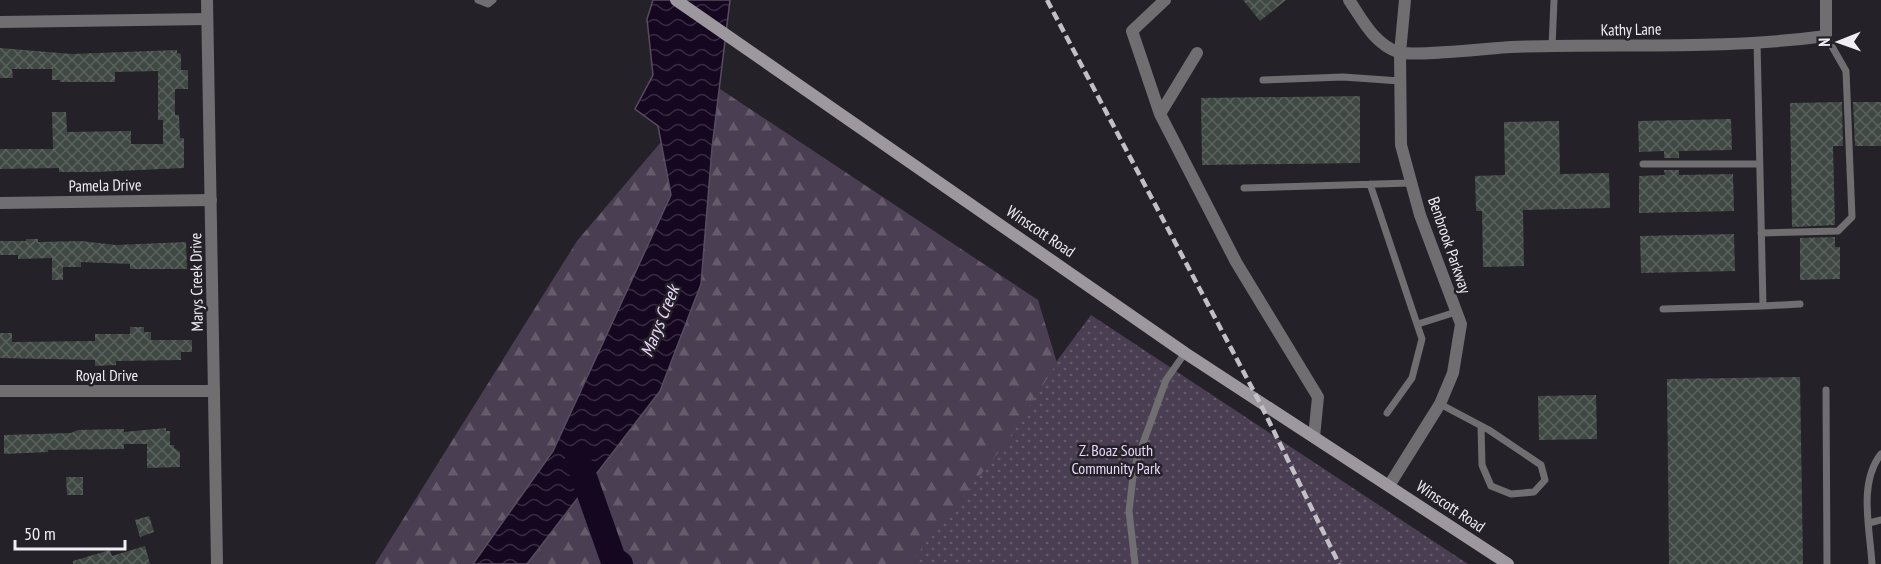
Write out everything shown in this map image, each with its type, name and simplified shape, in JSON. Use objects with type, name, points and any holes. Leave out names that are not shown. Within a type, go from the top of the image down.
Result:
[{"type":"main road","name":"Winscott Road","points":[[676,0],[1185,353],[1390,484],[1508,564]]},
{"type":"street","name":"Marys Creek Drive","points":[[207,0],[218,564]]},
{"type":"street","points":[[1165,0],[1132,31],[1160,114],[1236,262],[1318,397],[1314,437]]},
{"type":"street","points":[[1349,0],[1379,42],[1400,53]]},
{"type":"street","name":"Benbrook Parkway","points":[[1390,484],[1440,404],[1453,373],[1461,324],[1420,215],[1401,145],[1400,53],[1405,0]]},
{"type":"street","points":[[1826,0],[1826,36]]},
{"type":"street","points":[[0,22],[207,19]]},
{"type":"street","name":"Kathy Lane","points":[[1400,53],[1757,41],[1826,36]]},
{"type":"street","points":[[1160,114],[1197,53]]},
{"type":"street","name":"Pamela Drive","points":[[0,203],[211,200]]},
{"type":"street","name":"Royal Drive","points":[[0,391],[214,391]]},
{"type":"lane","points":[[478,0],[488,4],[493,0]]},
{"type":"lane","points":[[1552,47],[1554,0]]},
{"type":"lane","points":[[1761,233],[1838,231],[1852,217],[1846,71],[1826,36]]},
{"type":"lane","points":[[1757,41],[1763,306]]},
{"type":"lane","points":[[1263,80],[1343,78],[1400,81]]},
{"type":"lane","points":[[1643,164],[1759,164]]},
{"type":"lane","points":[[1244,188],[1411,183]]},
{"type":"lane","points":[[1370,184],[1422,339],[1412,378],[1387,413]]},
{"type":"lane","points":[[1663,309],[1800,304]]},
{"type":"lane","points":[[1418,324],[1456,312]]},
{"type":"lane","points":[[1135,564],[1129,511],[1134,468],[1166,380],[1185,353]]},
{"type":"lane","points":[[1826,390],[1827,564]]},
{"type":"lane","points":[[1440,404],[1481,426],[1541,465],[1545,480],[1534,492],[1511,494],[1491,486],[1482,465],[1481,426]]},
{"type":"lane","points":[[1872,564],[1867,484],[1872,465],[1881,454]]},
{"type":"lane","points":[[1869,524],[1881,520]]},
{"type":"green space","points":[[711,83],[1038,300],[1057,363],[1006,443],[909,564],[375,564],[577,241]]},
{"type":"green space","name":"Z. Boaz South Community Park","points":[[1091,315],[1468,564],[906,564]]},
{"type":"water","name":"Marys Creek","points":[[653,0],[730,0],[712,148],[701,284],[660,391],[527,564],[473,564],[553,451],[671,195],[658,126],[635,109],[653,75],[647,19]]},
{"type":"building","points":[[1243,0],[1286,0],[1260,21]]},
{"type":"building","points":[[0,48],[72,54],[177,50],[177,53],[181,54],[181,70],[188,70],[188,89],[175,89],[175,115],[179,115],[180,138],[184,138],[184,168],[94,172],[59,172],[59,168],[0,169],[0,149],[53,149],[52,112],[66,112],[67,132],[131,131],[131,144],[163,144],[163,120],[158,120],[158,71],[115,72],[115,82],[60,82],[60,80],[52,80],[52,69],[12,69],[13,78],[0,78]]},
{"type":"building","points":[[1360,96],[1360,163],[1202,165],[1201,98]]},
{"type":"building","points":[[1842,102],[1843,146],[1833,146],[1835,225],[1792,227],[1790,103]]},
{"type":"building","points":[[1853,102],[1881,102],[1881,146],[1855,146]]},
{"type":"building","points":[[1731,119],[1732,150],[1679,151],[1679,158],[1664,158],[1664,151],[1639,152],[1638,121]]},
{"type":"building","points":[[1559,121],[1560,174],[1609,173],[1610,208],[1523,210],[1524,266],[1483,267],[1482,211],[1476,211],[1475,176],[1505,175],[1504,122]]},
{"type":"building","points":[[1664,170],[1679,170],[1679,175],[1733,174],[1734,211],[1639,213],[1639,176],[1665,175]]},
{"type":"building","points":[[1734,234],[1735,271],[1641,273],[1640,236]]},
{"type":"building","points":[[1835,237],[1835,247],[1840,247],[1840,279],[1800,280],[1800,238]]},
{"type":"building","points":[[26,239],[38,239],[38,242],[81,241],[116,245],[186,242],[187,269],[130,269],[130,264],[81,262],[81,267],[63,267],[63,280],[52,280],[52,258],[18,259],[18,255],[0,255],[0,241],[26,241]]},
{"type":"building","points":[[130,327],[144,327],[144,332],[151,332],[151,340],[192,340],[192,352],[181,352],[181,360],[116,361],[116,365],[95,366],[95,360],[0,358],[0,333],[12,333],[12,342],[95,341],[95,334],[130,334]]},
{"type":"building","points":[[1800,377],[1803,564],[1669,564],[1667,379]]},
{"type":"building","points":[[1596,395],[1597,439],[1539,440],[1538,396]]},
{"type":"building","points":[[166,428],[166,431],[170,431],[170,445],[174,445],[174,448],[180,452],[180,467],[147,468],[147,444],[124,444],[124,449],[48,450],[48,452],[4,454],[4,435],[71,433],[78,430],[124,429],[124,432]]},
{"type":"building","points":[[66,477],[83,477],[83,495],[67,495]]},
{"type":"building","points":[[149,516],[154,532],[140,537],[135,520]]},
{"type":"building","points":[[145,546],[150,564],[73,564],[73,561],[110,550],[112,556]]},
{"type":"waterway","points":[[578,460],[613,559],[620,564]]},
{"type":"railway","points":[[1047,0],[1260,403],[1339,564]]}]
